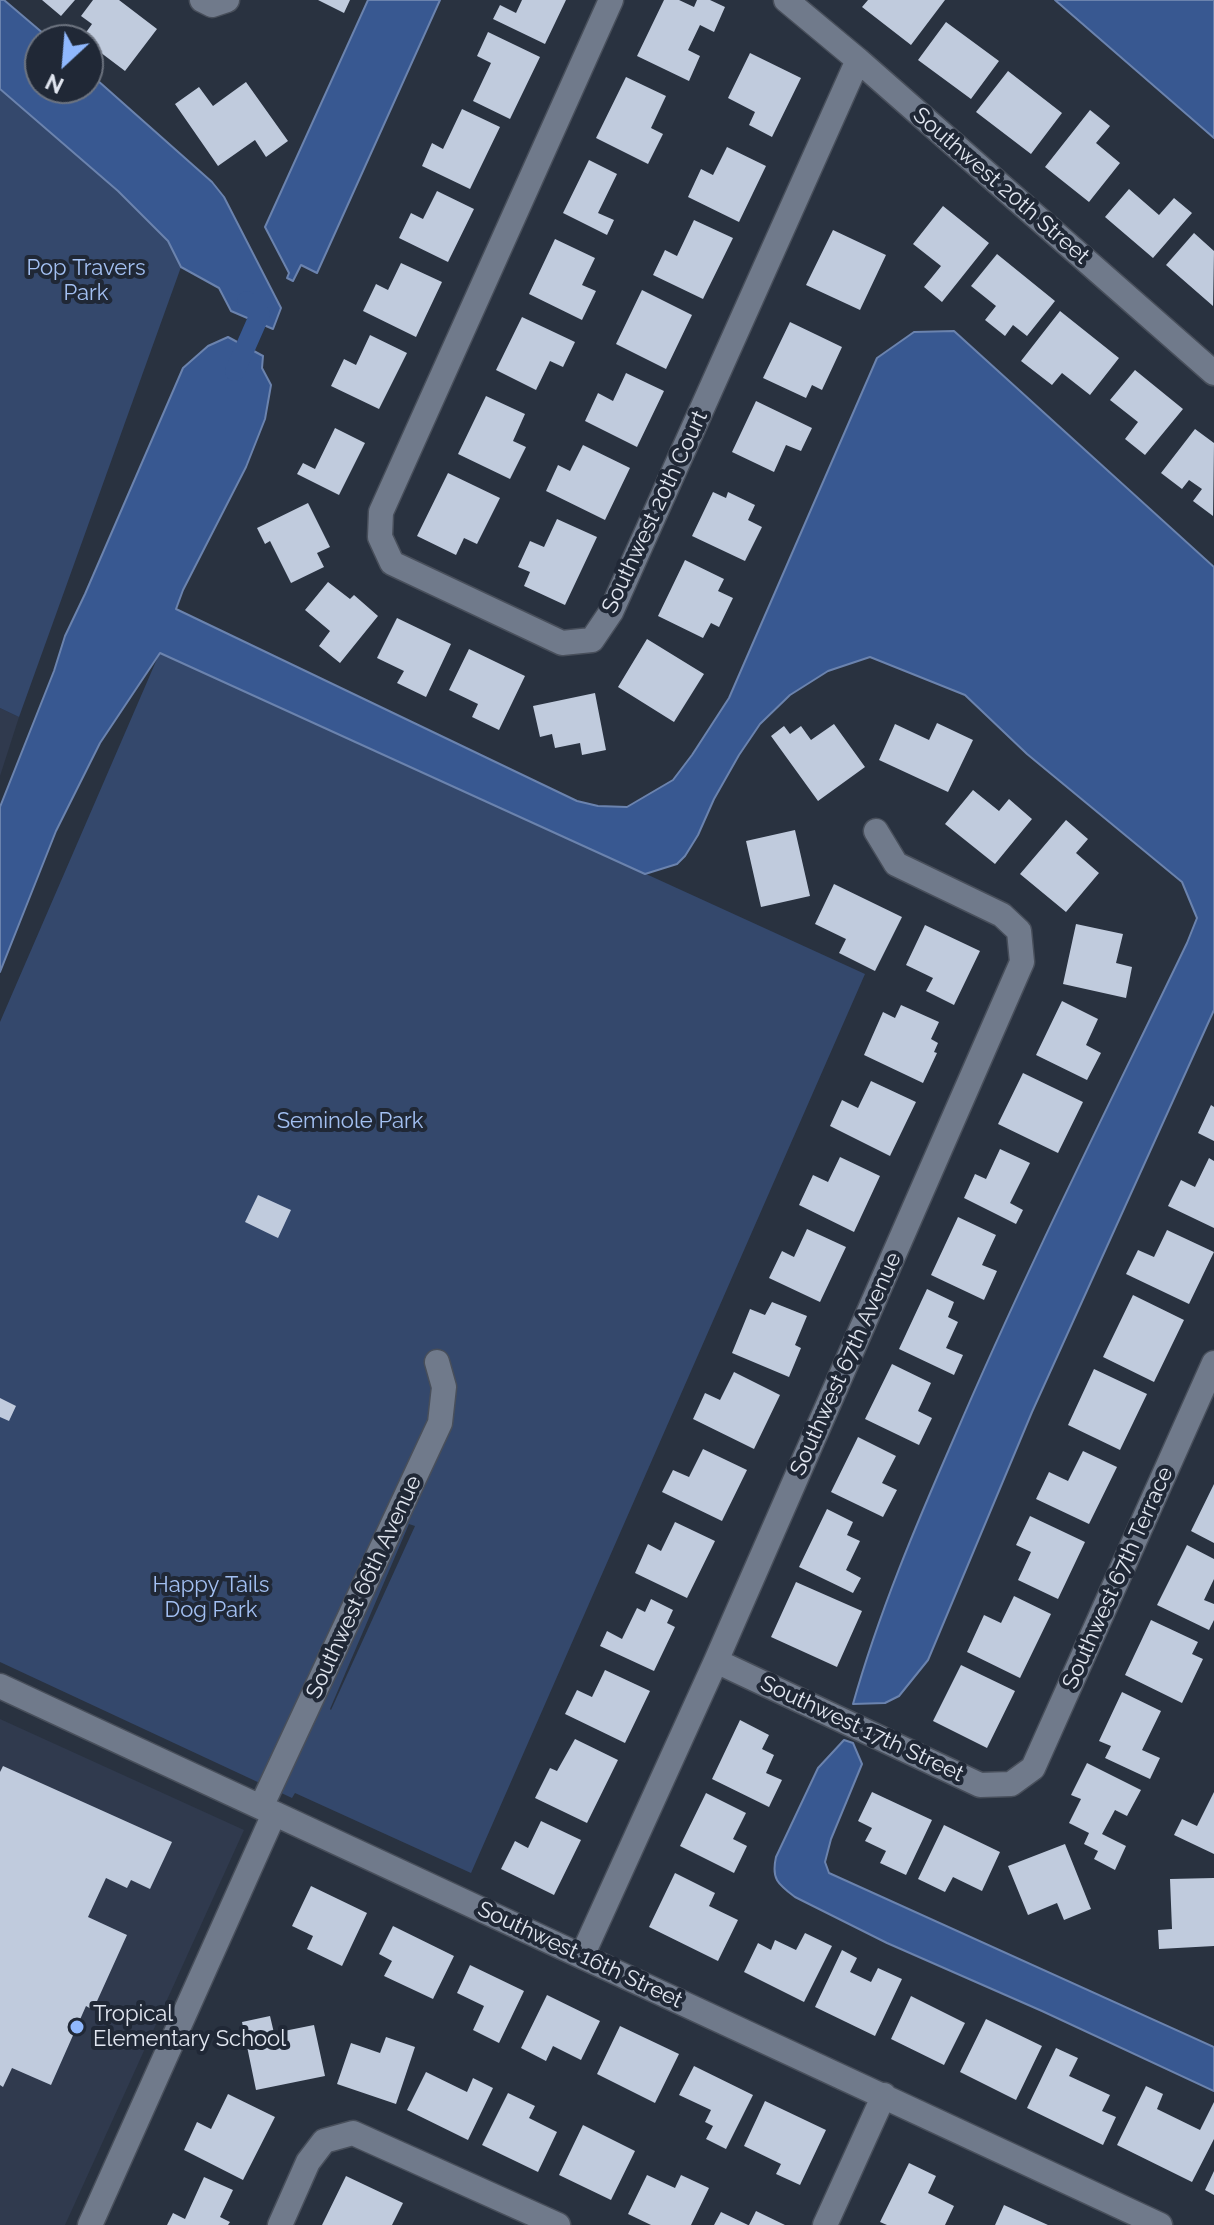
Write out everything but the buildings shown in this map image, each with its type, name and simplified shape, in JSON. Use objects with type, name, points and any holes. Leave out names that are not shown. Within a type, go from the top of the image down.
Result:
[{"type":"street","name":"Southwest 20th Court","points":[[611,0],[381,512],[380,537],[392,563],[562,643],[592,640],[611,612],[858,60]]},
{"type":"street","name":"Southwest 20th Street","points":[[786,0],[1214,373]]},
{"type":"street","name":"Southwest 67th Avenue","points":[[582,1956],[716,1661],[1022,962],[1019,931],[1002,915],[896,864],[876,831]]},
{"type":"street","name":"Southwest 66th Avenue","points":[[90,2225],[268,1810],[440,1423],[444,1387],[437,1362]]},
{"type":"street","name":"Southwest 67th Terrace","points":[[1011,1784],[1033,1768],[1214,1363]]},
{"type":"street","name":"Southwest 17th Street","points":[[716,1661],[980,1785],[1011,1784]]},
{"type":"street","name":"Southwest 16th Street","points":[[0,1686],[884,2095],[1128,2218],[1160,2225]]},
{"type":"street","points":[[825,2225],[884,2095]]},
{"type":"street","points":[[280,2225],[308,2162],[324,2141],[353,2133],[554,2224]]},
{"type":"shaded area","points":[[0,0],[4,0],[32,24],[24,24],[24,104],[104,104],[104,86],[212,182],[224,197],[281,308],[273,329],[231,311],[219,288],[181,267],[168,241],[118,191],[0,89]]},
{"type":"shaded area","points":[[368,0],[440,0],[317,273],[301,265],[293,281],[287,278],[289,273],[265,227]]},
{"type":"shaded area","points":[[1055,0],[1214,0],[1214,138]]},
{"type":"shaded area","points":[[954,331],[1214,567],[1214,1010],[1032,1412],[928,1660],[899,1696],[885,1703],[853,1704],[899,1569],[981,1375],[1187,943],[1197,918],[1182,882],[1027,754],[965,695],[870,657],[828,671],[790,695],[760,724],[739,755],[685,856],[677,864],[645,874],[160,653],[100,743],[56,831],[0,972],[0,807],[65,636],[183,368],[208,346],[228,337],[263,356],[262,368],[271,385],[265,419],[246,467],[176,609],[577,801],[598,806],[627,807],[673,780],[729,698],[877,358],[914,332]]},
{"type":"shaded area","points":[[0,708],[19,717],[0,776]]},
{"type":"shaded area","name":"Tropical Elementary School","points":[[0,1719],[244,1830],[65,2225],[0,2225]]},
{"type":"shaded area","points":[[844,1740],[853,1743],[862,1764],[831,1839],[825,1862],[829,1873],[1214,2047],[1214,2091],[887,1943],[795,1897],[784,1888],[775,1876],[776,1857],[818,1768]]},
{"type":"green space","name":"Pop Travers Park","points":[[0,89],[118,191],[168,241],[181,267],[19,717],[0,708]]},
{"type":"green space","name":"Seminole Park","points":[[160,652],[865,974],[471,1873],[295,1793],[292,1798],[0,1662],[0,1022]],"holes":[[[409,1524],[415,1526],[331,1710]]]},
{"type":"waterway","points":[[235,371],[260,314],[247,301]]},
{"type":"place","name":"Tropical Elementary School","points":[[77,2027]]},
{"type":"park label","name":"Happy Tails Dog Park","points":[[211,1598]]}]
